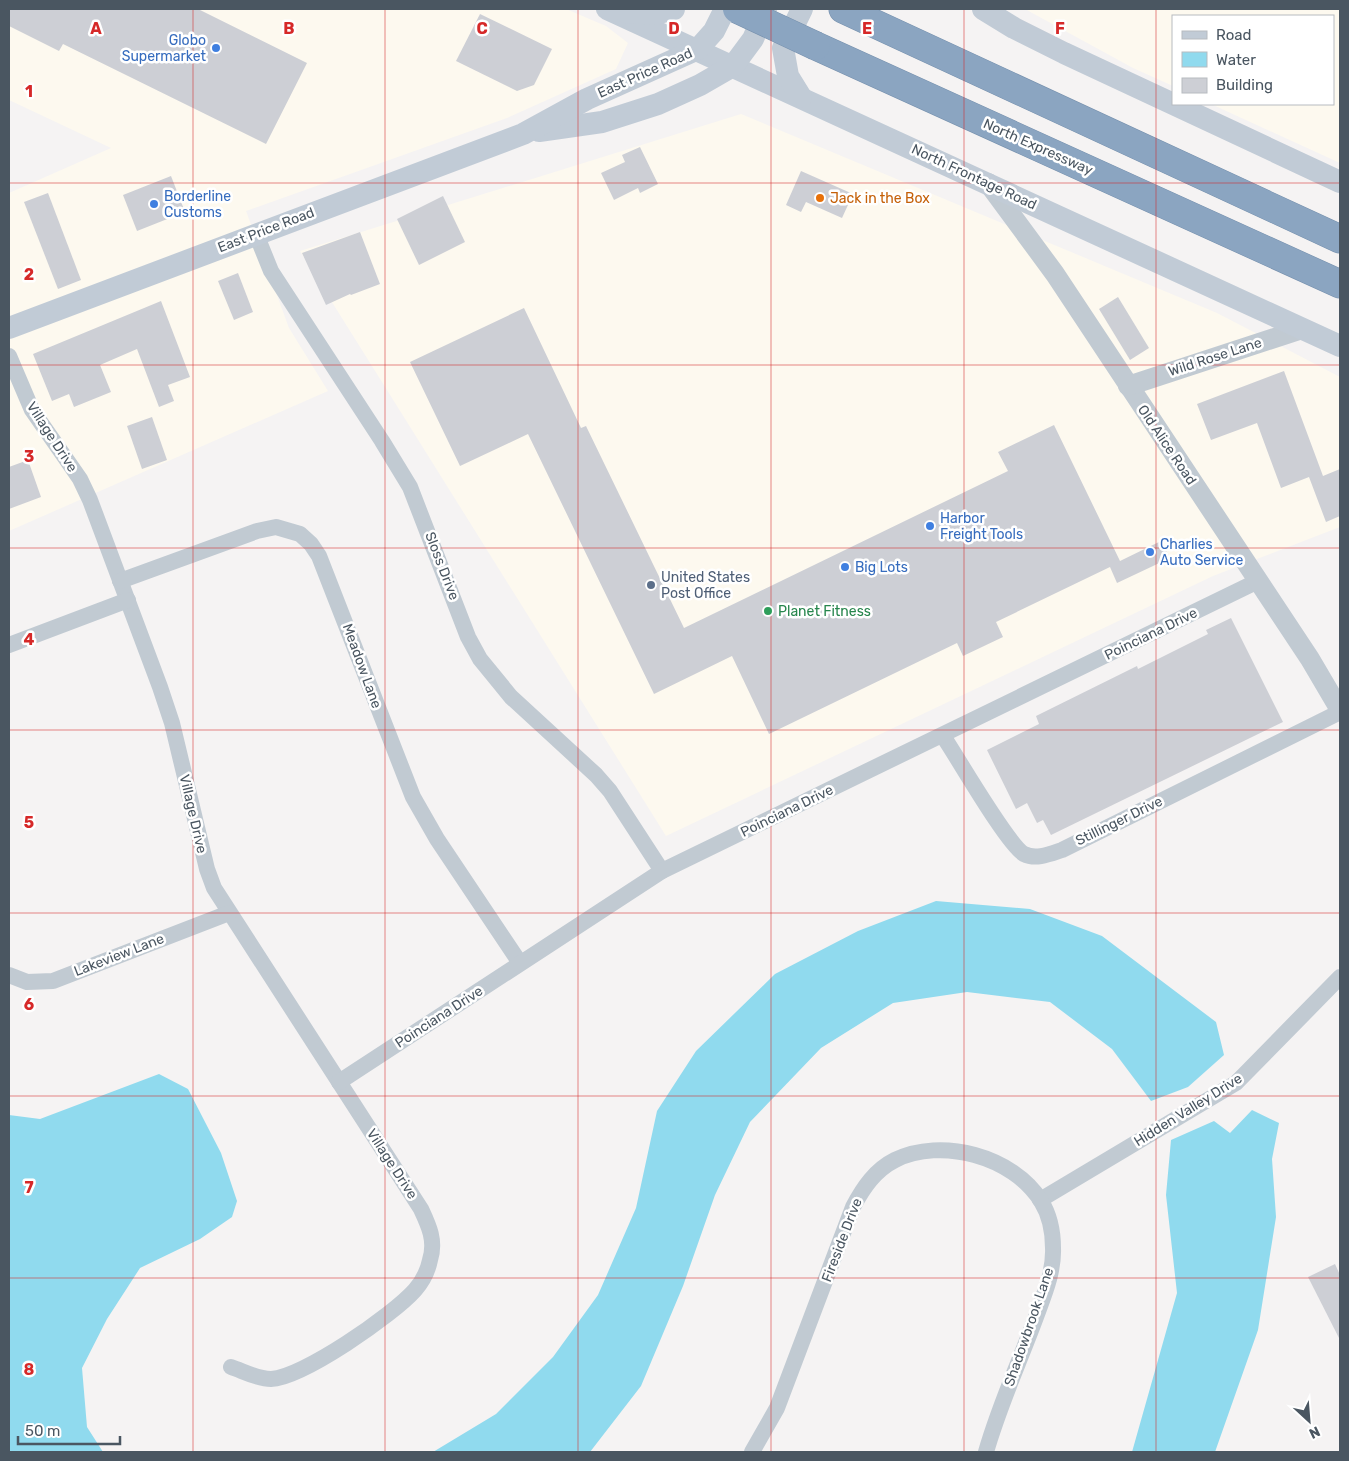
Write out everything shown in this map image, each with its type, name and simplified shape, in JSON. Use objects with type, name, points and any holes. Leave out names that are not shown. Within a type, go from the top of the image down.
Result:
[{"type":"highway","name":"North Expressway","points":[[736,9],[1052,155],[1207,222],[1340,284]]},
{"type":"highway","points":[[843,9],[1340,239]]},
{"type":"highway","points":[[1240,192],[1340,223]]},
{"type":"highway","points":[[1207,222],[1340,304]]},
{"type":"main road","points":[[610,10],[656,14],[674,9]]},
{"type":"main road","name":"East Price Road","points":[[9,328],[523,134],[587,98],[698,49],[714,31],[725,9]]},
{"type":"main road","name":"East Price Road","points":[[523,134],[602,122],[658,104],[700,85],[733,66],[753,38],[766,9]]},
{"type":"main road","points":[[801,97],[788,76],[784,48],[802,9]]},
{"type":"main road","points":[[983,9],[1014,28],[1064,53],[1172,103]]},
{"type":"main road","name":"North Frontage Road","points":[[610,10],[1340,346]]},
{"type":"main road","points":[[658,104],[736,84],[774,86]]},
{"type":"main road","points":[[1175,105],[1340,182]]},
{"type":"street","name":"Old Alice Road","points":[[988,183],[1055,274],[1310,659],[1340,711]]},
{"type":"street","name":"Sloss Drive","points":[[256,234],[271,271],[410,487],[421,511],[468,636],[480,659],[511,697],[596,775],[610,791],[662,871]]},
{"type":"street","name":"Wild Rose Lane","points":[[1128,386],[1302,328]]},
{"type":"street","name":"Village Drive","points":[[9,356],[32,410],[80,479],[128,600],[172,723],[206,869],[214,888],[421,1209],[431,1230],[433,1246],[430,1261],[416,1289],[393,1312],[348,1343],[284,1376],[270,1379],[258,1377],[231,1367]]},
{"type":"street","name":"Meadow Lane","points":[[120,581],[257,531],[276,527],[300,534],[311,544],[319,556],[341,610],[413,797],[437,839],[520,963]]},
{"type":"street","name":"Poinciana Drive","points":[[339,1082],[662,871],[944,736],[1258,581]]},
{"type":"street","points":[[9,646],[128,600]]},
{"type":"street","name":"Stillinger Drive","points":[[944,736],[1010,839],[1025,855],[1036,857],[1062,850],[1340,711]]},
{"type":"street","name":"Lakeview Lane","points":[[9,975],[27,982],[53,981],[229,913]]},
{"type":"street","name":"Hidden Valley Drive","points":[[1040,1200],[1236,1083],[1340,978]]},
{"type":"street","name":"Fireside Drive","points":[[752,1452],[777,1408],[853,1207],[863,1186],[878,1172],[894,1160],[914,1153],[935,1151],[972,1153],[1006,1168],[1040,1200]]},
{"type":"street","name":"Shadowbrook Lane","points":[[986,1452],[997,1413],[1017,1369],[1052,1268],[1052,1234],[1040,1200]]},
{"type":"shaded area","points":[[9,9],[566,9],[606,26],[628,43],[616,69],[507,118],[246,211],[289,328],[328,391],[9,531],[9,193],[111,148],[9,100]]},
{"type":"shaded area","points":[[1025,9],[1340,9],[1340,163],[1213,105],[1334,105],[1334,15],[1172,15],[1172,86],[1133,68]]},
{"type":"shaded area","points":[[741,114],[1217,313],[1340,377],[1340,527],[1213,576],[666,836],[300,251]]},
{"type":"water","points":[[936,901],[1030,909],[1102,936],[1216,1022],[1224,1055],[1188,1087],[1151,1101],[1112,1049],[1050,1002],[967,992],[893,1003],[821,1048],[750,1122],[715,1195],[683,1286],[641,1386],[590,1452],[433,1452],[496,1414],[553,1357],[598,1295],[636,1208],[657,1111],[696,1051],[775,974],[858,931]]},
{"type":"water","points":[[159,1074],[188,1089],[221,1153],[237,1201],[232,1217],[200,1239],[140,1268],[107,1319],[82,1368],[87,1427],[103,1452],[9,1452],[9,1115],[40,1119]]},
{"type":"water","points":[[1252,1110],[1279,1123],[1272,1159],[1276,1217],[1258,1330],[1215,1452],[1132,1452],[1177,1293],[1166,1195],[1171,1140],[1214,1121],[1230,1133]]},
{"type":"building","points":[[9,9],[198,9],[307,63],[266,144],[63,44],[59,51],[9,26]]},
{"type":"building","points":[[480,14],[552,49],[534,85],[517,91],[456,61]]},
{"type":"building","points":[[640,147],[658,184],[640,193],[638,188],[614,200],[601,173],[625,162],[622,155]]},
{"type":"building","name":"Jack in the Box","points":[[801,171],[853,194],[842,218],[806,202],[801,212],[786,205]]},
{"type":"building","name":"Borderline Customs","points":[[171,176],[185,212],[137,231],[123,195]]},
{"type":"building","points":[[48,193],[81,280],[58,289],[24,202]]},
{"type":"building","points":[[443,196],[465,242],[419,265],[397,219]]},
{"type":"building","points":[[360,232],[380,284],[350,294],[326,305],[302,253]]},
{"type":"building","points":[[238,273],[253,312],[234,320],[218,281]]},
{"type":"building","points":[[1118,297],[1149,348],[1130,360],[1099,309]]},
{"type":"building","points":[[161,301],[190,377],[168,385],[174,401],[159,407],[137,349],[100,365],[111,392],[74,407],[69,394],[52,401],[33,354]]},
{"type":"building","points":[[524,308],[581,428],[586,426],[684,628],[1008,471],[998,452],[1054,425],[1120,561],[1161,541],[1170,558],[1117,583],[1110,567],[996,622],[1003,637],[963,656],[957,643],[769,734],[732,656],[654,694],[528,434],[460,466],[410,362]]},
{"type":"building","points":[[1284,371],[1323,476],[1340,469],[1340,516],[1326,522],[1309,477],[1281,488],[1257,423],[1211,440],[1197,404]]},
{"type":"building","points":[[152,417],[167,460],[142,469],[127,426]]},
{"type":"building","points":[[28,460],[41,497],[9,509],[9,467]]},
{"type":"building","points":[[1231,618],[1283,722],[1051,835],[1043,820],[1037,823],[1027,803],[1016,809],[987,750],[1039,724],[1036,716],[1137,666],[1138,669],[1208,634],[1206,630]]},
{"type":"building","points":[[1335,1264],[1340,1275],[1340,1340],[1308,1277]]},
{"type":"place","name":"Globo Supermarket","points":[[216,48]]},
{"type":"place","name":"Jack in the Box","points":[[820,198]]},
{"type":"place","name":"Borderline Customs","points":[[154,204]]},
{"type":"place","name":"Harbor Freight Tools","points":[[930,526]]},
{"type":"place","name":"Charlies Auto Service","points":[[1150,552]]},
{"type":"place","name":"Big Lots","points":[[845,567]]},
{"type":"place","name":"United States Post Office","points":[[651,585]]},
{"type":"place","name":"Planet Fitness","points":[[768,611]]}]
